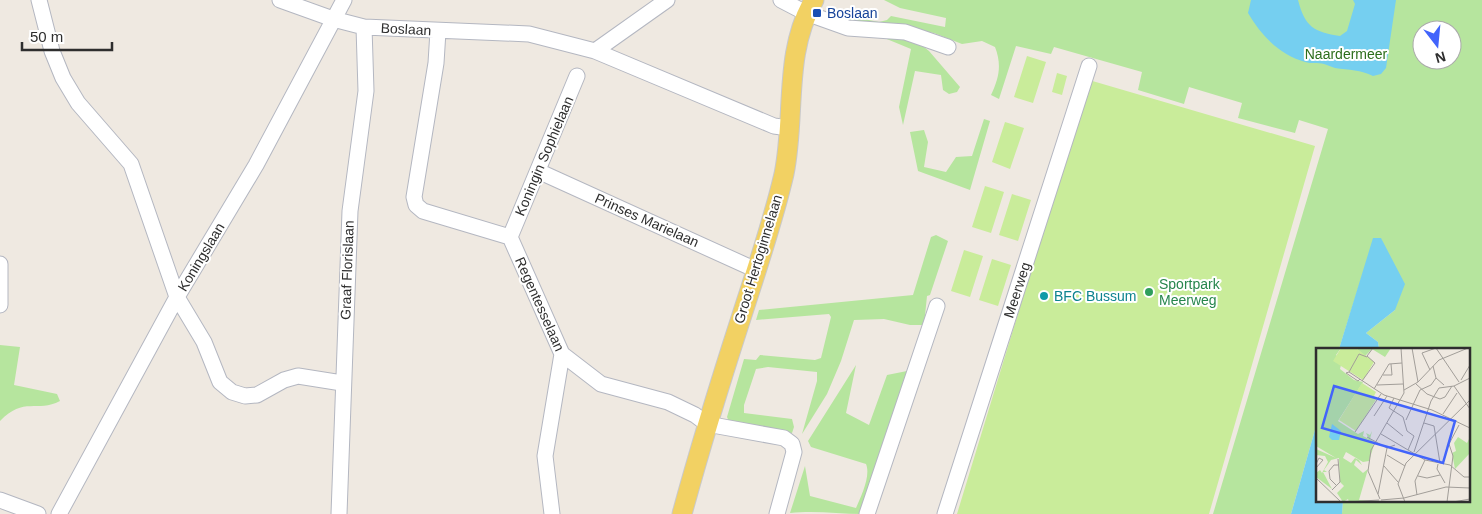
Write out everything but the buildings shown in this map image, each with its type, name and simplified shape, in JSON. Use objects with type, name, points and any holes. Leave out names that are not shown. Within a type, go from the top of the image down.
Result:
[{"type":"main road","name":"Groot Hertoginnelaan","points":[[682,514],[707,424],[756,270],[784,173],[794,55],[810,6]]},
{"type":"street","points":[[38,0],[52,51],[63,78],[78,103],[132,164],[177,297],[204,342],[220,382],[232,392],[245,396],[257,394],[284,380],[298,376],[342,383]]},
{"type":"street","name":"Boslaan","points":[[280,0],[333,19],[364,27],[530,34],[595,50],[774,126],[789,128]]},
{"type":"street","name":"Koningslaan","points":[[59,514],[177,297],[256,165],[344,0]]},
{"type":"street","points":[[595,50],[667,0]]},
{"type":"street","points":[[781,0],[810,6],[848,28],[905,32],[948,46]]},
{"type":"street","name":"Graaf Florislaan","points":[[339,514],[342,383],[350,211],[366,91],[364,27]]},
{"type":"street","points":[[438,31],[436,63],[414,197],[416,205],[423,211],[510,237]]},
{"type":"street","name":"Meerweg","points":[[945,514],[1089,66]]},
{"type":"street","name":"Koningin Sophielaan","points":[[510,237],[577,76]]},
{"type":"street","name":"Prinses Marielaan","points":[[538,171],[756,270]]},
{"type":"street","name":"Regentesselaan","points":[[510,237],[562,354],[601,384],[668,402],[695,415],[707,424],[784,438],[792,444],[794,452],[777,514]]},
{"type":"street","points":[[0,264],[0,305]]},
{"type":"street","points":[[867,514],[937,306]]},
{"type":"street","points":[[552,514],[545,456],[562,354]]},
{"type":"street","points":[[0,500],[38,514]]},
{"type":"green space","name":"Naardermeer","points":[[884,0],[1482,0],[1482,514],[1342,514],[1343,502],[1470,502],[1470,348],[1379,348],[1378,342],[1366,333],[1395,310],[1381,239],[1374,238],[1339,348],[1316,348],[1316,426],[1291,514],[1213,514],[1328,129],[1299,120],[1295,133],[1238,118],[1242,103],[1189,87],[1184,104],[1138,90],[1142,72],[1054,47],[1051,54],[1016,46],[999,99],[991,95],[999,71],[995,47],[982,41],[962,44],[934,33],[825,18],[823,11],[879,22],[887,20],[891,16],[945,27],[946,18],[900,8]]},
{"type":"green space","points":[[877,35],[913,38],[929,51],[960,87],[957,92],[949,94],[943,90],[941,75],[915,71],[903,125],[899,107],[911,49]]},
{"type":"green space","points":[[1027,56],[1046,62],[1033,103],[1014,97]]},
{"type":"green space","points":[[1057,73],[1067,76],[1062,95],[1052,92]]},
{"type":"green space","name":"Sportpark Meerweg","points":[[1089,80],[1315,146],[1209,514],[957,514]]},
{"type":"green space","points":[[984,119],[990,121],[970,190],[918,171],[910,132],[924,130],[928,142],[924,167],[946,172],[956,157],[972,156]]},
{"type":"green space","points":[[1005,122],[1024,128],[1010,169],[992,162]]},
{"type":"green space","points":[[985,186],[1004,192],[991,233],[972,227]]},
{"type":"green space","points":[[1012,194],[1031,200],[1018,241],[999,235]]},
{"type":"green space","points":[[936,235],[948,241],[930,295],[927,296],[924,325],[910,325],[884,319],[854,320],[841,361],[827,394],[802,434],[817,381],[817,372],[768,367],[756,369],[744,405],[744,413],[792,419],[794,427],[792,433],[730,424],[727,417],[744,359],[756,360],[760,355],[815,360],[821,358],[831,317],[829,314],[756,320],[759,310],[913,295],[931,237]]},
{"type":"green space","points":[[964,250],[983,256],[970,297],[951,291]]},
{"type":"green space","points":[[992,259],[1011,265],[998,306],[979,300]]},
{"type":"green space","points":[[0,345],[20,347],[14,385],[57,394],[60,401],[44,406],[16,409],[0,421]]},
{"type":"green space","points":[[856,365],[846,413],[869,425],[887,375],[907,371],[863,514],[790,513],[805,466],[810,496],[856,508],[866,480],[866,464],[811,447],[808,441]]},
{"type":"water","points":[[1251,0],[1298,0],[1304,16],[1312,27],[1340,36],[1347,31],[1355,4],[1353,0],[1396,0],[1386,68],[1381,74],[1373,76],[1359,71],[1335,68],[1322,63],[1307,63],[1296,59],[1272,43],[1253,21],[1248,13]]},
{"type":"water","points":[[1373,238],[1381,238],[1405,284],[1395,310],[1366,333],[1378,342],[1379,348],[1339,348]]},
{"type":"water","points":[[1316,426],[1316,502],[1343,502],[1342,514],[1291,514]]},
{"type":"place","name":"Boslaan","points":[[817,13]]},
{"type":"place","name":"Sportpark Meerweg","points":[[1149,292]]},
{"type":"place","name":"BFC Bussum","points":[[1044,296]]}]
